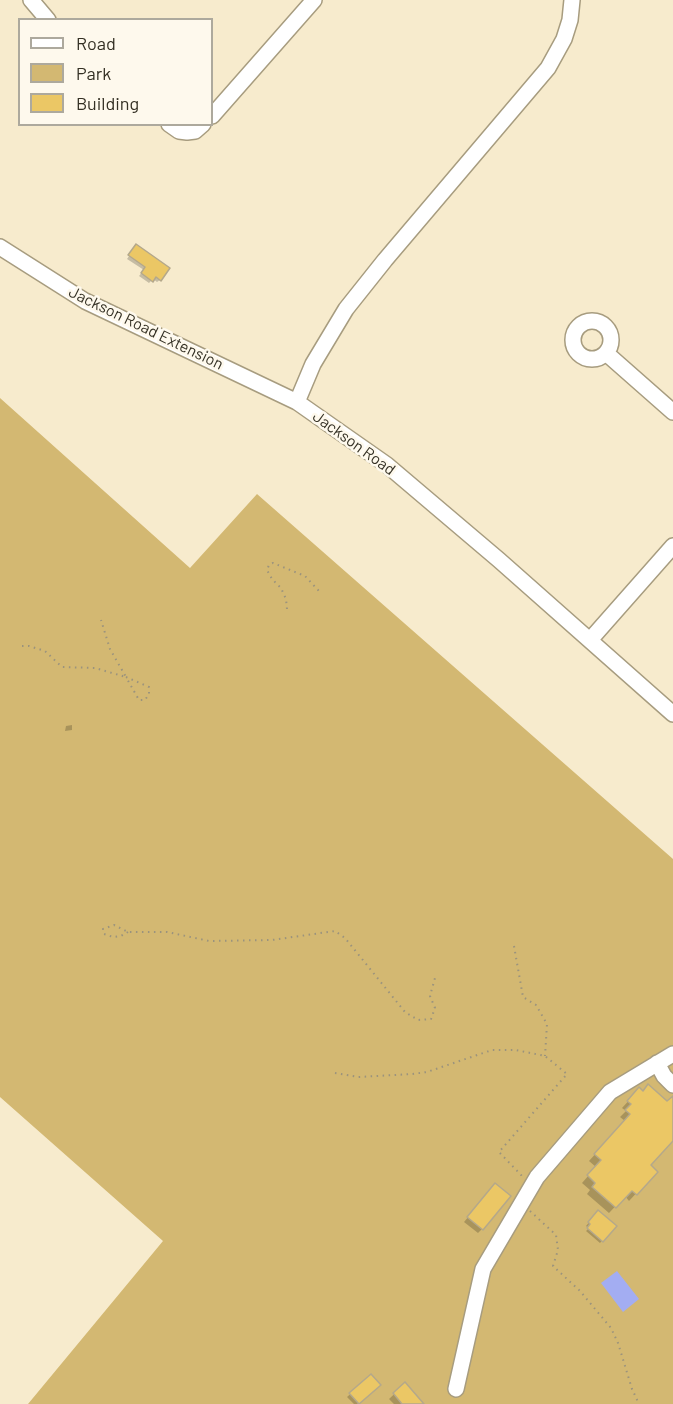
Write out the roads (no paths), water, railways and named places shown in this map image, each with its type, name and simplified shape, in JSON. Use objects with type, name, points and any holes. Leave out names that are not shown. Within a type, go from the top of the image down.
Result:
[{"type":"street","points":[[31,0],[46,18]]},
{"type":"street","points":[[213,115],[314,0]]},
{"type":"street","name":"Jackson Road","points":[[572,0],[570,20],[564,39],[548,68],[346,309],[313,364],[297,402],[387,465],[500,560],[673,714]]},
{"type":"street","points":[[172,126],[187,132],[200,126]]},
{"type":"street","name":"Jackson Road Extension","points":[[0,247],[85,301],[297,402]]},
{"type":"street","points":[[606,353],[673,412]]},
{"type":"street","points":[[590,640],[673,546]]},
{"type":"street","points":[[456,1389],[483,1269],[537,1177],[610,1092],[673,1054]]},
{"type":"street","points":[[657,1063],[664,1076],[673,1085]]},
{"type":"water","points":[[617,1271],[639,1299],[623,1312],[601,1283]]}]
